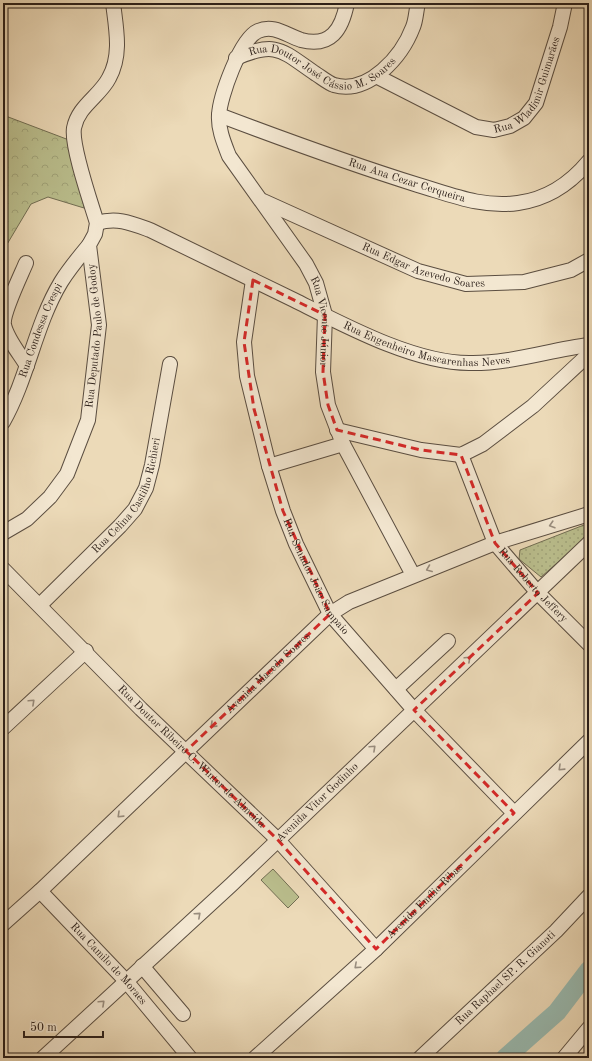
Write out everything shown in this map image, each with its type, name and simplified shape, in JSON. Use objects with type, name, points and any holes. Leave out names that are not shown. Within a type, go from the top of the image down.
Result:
[{"type":"street","points":[[96,223],[74,143],[74,128],[81,111],[109,79],[117,58],[118,37],[113,3]]},
{"type":"street","name":"Rua Vicente Júnior","points":[[347,3],[344,17],[337,32],[326,39],[313,42],[299,39],[284,31],[268,29],[257,31],[248,39],[236,58],[218,115],[222,139],[229,156],[263,201],[306,264],[316,283],[325,315],[322,372],[328,405],[343,444],[413,576]]},
{"type":"street","name":"Rua Doutor José Cássio M. Soares","points":[[236,58],[253,51],[270,48],[284,52],[333,85],[346,87],[362,83],[376,76],[399,54],[414,26],[418,3]]},
{"type":"street","name":"Rua Wladimir Guimarães","points":[[376,76],[476,127],[494,130],[510,126],[524,118],[536,103],[560,26],[565,3]]},
{"type":"street","name":"Rua Ana Cezar Cerqueira","points":[[218,115],[356,166],[484,204],[519,203],[553,193],[576,177],[589,161]]},
{"type":"street","name":"Rua Edgar Azevedo Soares","points":[[263,201],[418,271],[466,284],[524,282],[571,270],[589,260]]},
{"type":"street","name":"Rua Engenheiro Mascarenhas Neves","points":[[96,223],[106,220],[121,220],[150,230],[325,315],[396,347],[441,360],[469,363],[510,360],[589,346]]},
{"type":"street","name":"Rua Deputado Paulo de Godoy","points":[[3,533],[27,519],[50,496],[67,474],[88,420],[99,325],[89,245],[95,234],[96,223]]},
{"type":"street","name":"Rua Condessa Crespi","points":[[3,422],[12,406],[43,321],[61,283],[89,245]]},
{"type":"street","points":[[26,263],[8,306],[3,323],[6,333],[27,366]]},
{"type":"street","name":"Rua Senador João Sampaio","points":[[253,280],[244,342],[247,376],[269,466],[283,511],[296,544],[330,614],[414,710],[514,813]]},
{"type":"street","points":[[337,430],[422,450],[461,455],[483,444],[533,406],[589,354]]},
{"type":"street","name":"Rua Celina Castilho Richieri","points":[[40,605],[120,526],[135,509],[146,488],[152,465],[170,364]]},
{"type":"street","points":[[269,466],[343,444]]},
{"type":"street","name":"Rua Roberto Jeffery","points":[[461,455],[495,543],[538,593],[589,644]]},
{"type":"street","name":"Avenida Macedo Soares","points":[[3,924],[40,891],[330,614],[349,602],[495,543],[589,514]]},
{"type":"street","name":"Avenida Vitor Godinho","points":[[43,1058],[231,885],[277,839],[589,543]]},
{"type":"street","name":"Rua Doutor Ribeiro C. Winter de Almeida","points":[[3,569],[86,651],[141,709],[277,839],[376,949]]},
{"type":"street","points":[[396,689],[448,640]]},
{"type":"street","points":[[3,728],[86,651]]},
{"type":"street","name":"Avenida Emílio Ribas","points":[[255,1058],[376,949],[589,741]]},
{"type":"street","name":"Rua Camilo de Moraes","points":[[40,891],[126,981],[190,1058]]},
{"type":"street","name":"Rua Raphael SP. R. Gianoti","points":[[420,1058],[556,931],[589,896]]},
{"type":"street","points":[[142,966],[183,1014]]},
{"type":"street","points":[[564,1058],[589,1028]]},
{"type":"highlighted area","points":[[253,280],[325,315],[323,372],[328,405],[337,430],[421,450],[461,455],[495,543],[538,593],[414,710],[514,813],[376,949],[277,839],[186,751],[330,614],[283,511],[254,409],[244,342]]},
{"type":"green space","points":[[3,115],[69,140],[84,190],[84,208],[48,197],[31,204],[3,251]]},
{"type":"green space","points":[[589,523],[589,535],[541,577],[519,559],[520,550]]},
{"type":"green space","points":[[273,869],[299,897],[288,908],[261,880]]},
{"type":"waterway","points":[[505,1058],[557,1012],[589,970]]}]
